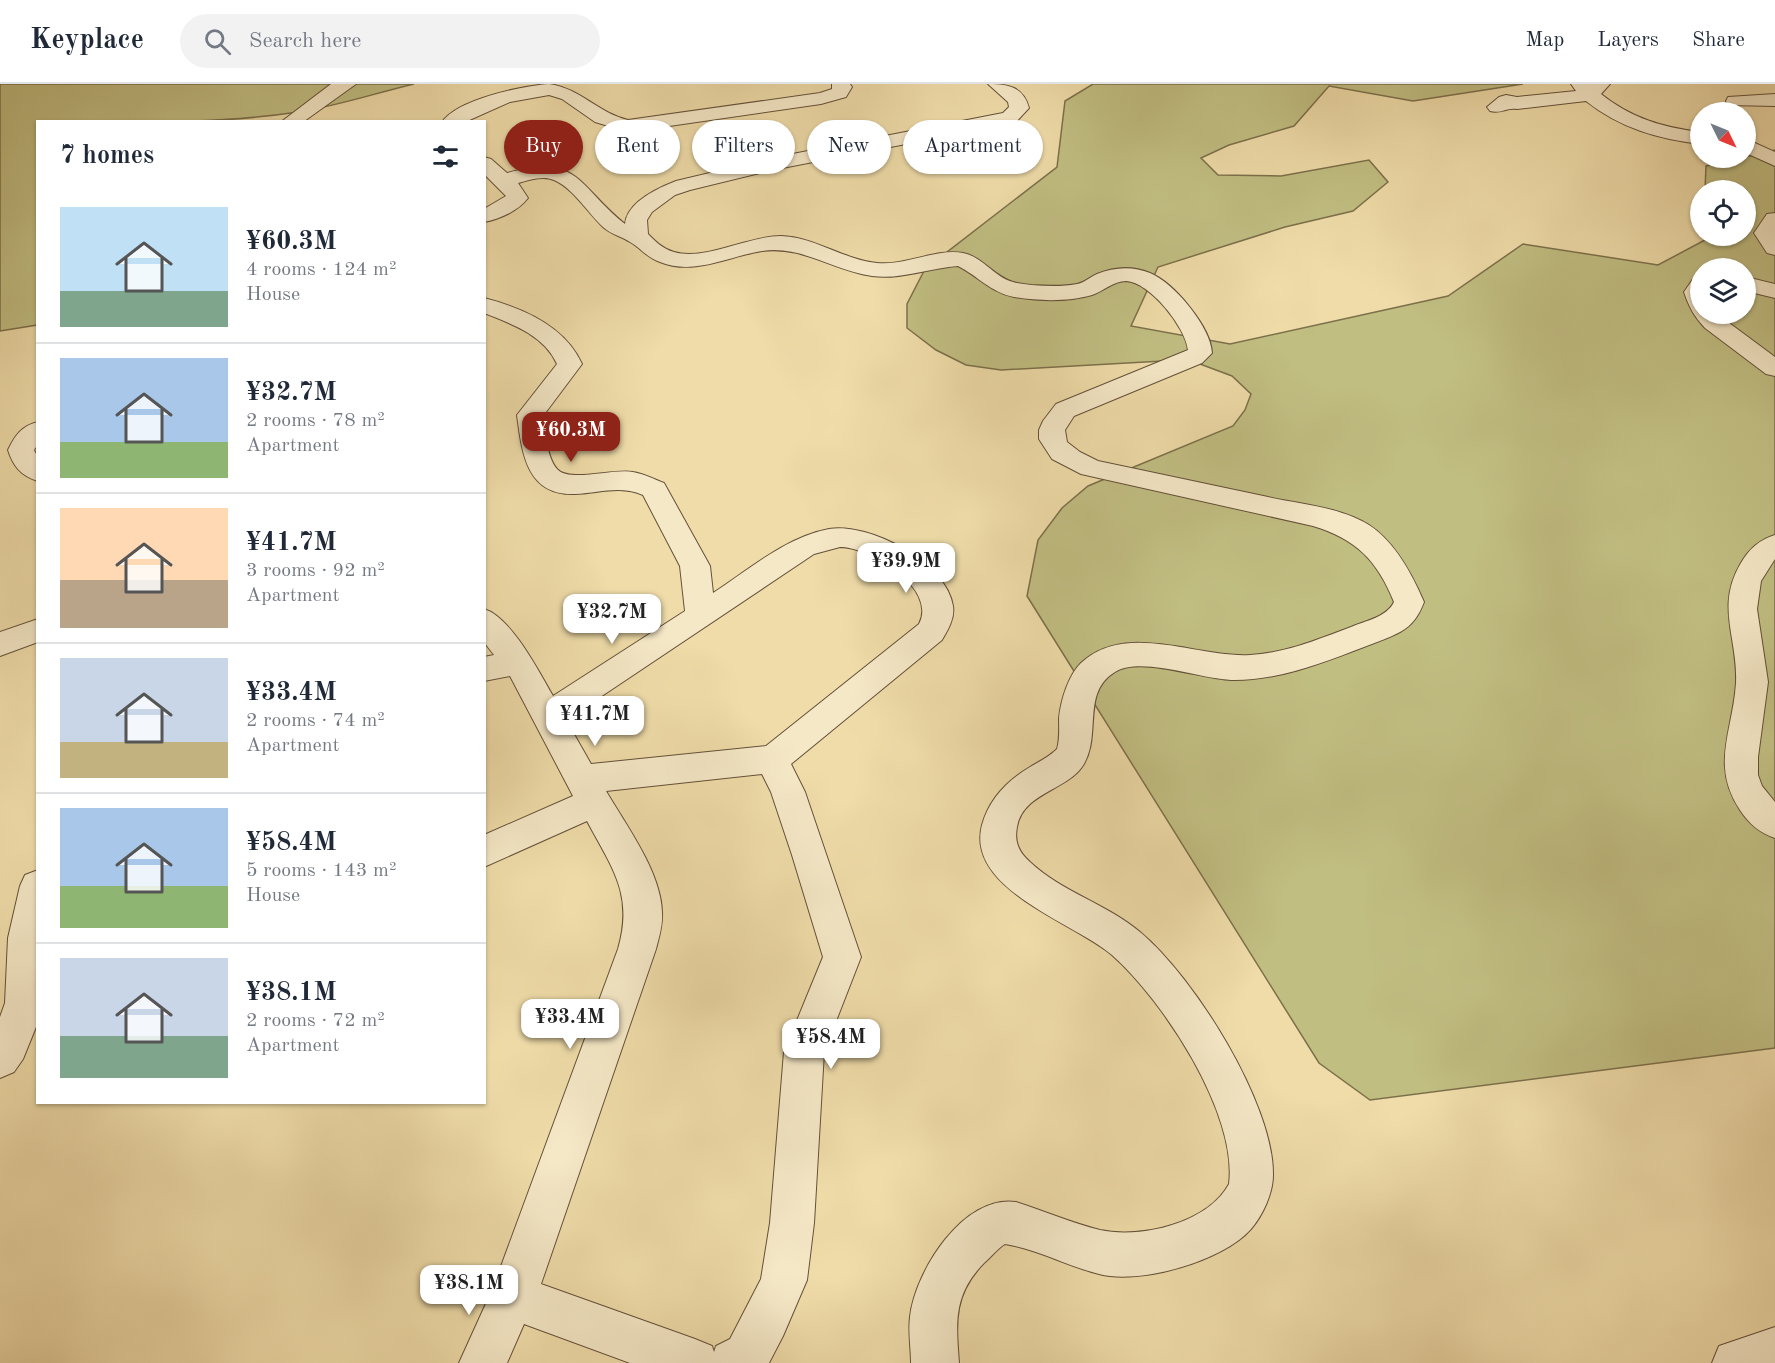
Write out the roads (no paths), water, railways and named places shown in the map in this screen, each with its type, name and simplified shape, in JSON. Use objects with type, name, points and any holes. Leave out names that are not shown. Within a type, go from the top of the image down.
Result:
[{"type":"street","points":[[293,120],[331,92],[347,84]]},
{"type":"street","points":[[454,120],[462,115],[531,90],[560,91],[575,98],[596,115],[613,123],[628,126],[821,98],[839,93],[843,87],[841,84]]},
{"type":"street","points":[[637,236],[636,220],[644,208],[657,197],[682,185],[764,166],[1009,118],[1019,108],[1017,99],[997,84]]},
{"type":"street","points":[[1497,107],[1506,101],[1517,103],[1591,88],[1642,128],[1690,137]]},
{"type":"street","points":[[1735,101],[1773,103]]},
{"type":"street","points":[[1756,150],[1775,160]]},
{"type":"street","points":[[486,165],[514,190],[516,198],[496,212],[486,215]]},
{"type":"street","points":[[505,180],[540,171],[558,172],[570,181],[619,231],[637,236],[658,254],[684,261],[708,258],[751,246],[781,243],[818,249],[871,270],[887,270],[960,259],[970,262],[1001,286],[1013,290],[1080,291],[1111,276],[1123,274],[1159,286],[1194,331],[1201,344],[1200,353],[1193,358],[1065,410],[1054,422],[1050,432],[1053,443],[1063,456],[1091,468],[1318,517],[1346,526],[1360,533],[1379,553],[1403,586],[1409,602],[1404,613],[1390,624],[1273,665],[1214,666],[1147,656],[1122,656],[1105,662],[1085,682],[1076,714],[1077,741],[1071,757],[1063,765],[1043,776],[1005,810],[998,822],[998,842],[1002,855],[1010,867],[1061,904],[1111,932],[1139,954],[1177,999],[1234,1100],[1247,1136],[1252,1176],[1246,1197],[1230,1220],[1216,1229],[1176,1245],[1137,1254],[1107,1254],[1016,1224],[1003,1222],[985,1231],[963,1253],[941,1286],[933,1317],[935,1363]]},
{"type":"street","points":[[1775,219],[1765,233],[1775,248]]},
{"type":"street","points":[[1756,286],[1775,291]]},
{"type":"street","points":[[486,306],[552,337],[567,353],[570,364],[530,415],[537,458],[548,477],[562,485],[577,486],[625,478],[642,482],[654,489],[695,566],[701,614]]},
{"type":"street","points":[[1714,324],[1775,369]]},
{"type":"street","points":[[36,431],[27,438],[21,450],[25,462],[36,470]]},
{"type":"street","points":[[486,851],[589,791],[772,759],[787,750],[931,632],[939,616],[932,588],[922,576],[895,557],[865,541],[853,538],[822,539],[804,547],[548,715]]},
{"type":"street","points":[[1775,545],[1764,551],[1744,581],[1741,612],[1751,651],[1752,682],[1740,747],[1742,780],[1752,803],[1775,823]]},
{"type":"street","points":[[483,1363],[513,1297],[644,926],[644,902],[634,874],[518,662],[486,622]]},
{"type":"street","points":[[0,644],[36,631]]},
{"type":"street","points":[[486,669],[518,662]]},
{"type":"street","points":[[733,1363],[747,1356],[767,1320],[784,1280],[792,1223],[804,1052],[836,978],[842,957],[796,813],[772,759]]},
{"type":"street","points":[[0,1058],[9,1045],[25,1003],[27,938],[36,895]]},
{"type":"street","points":[[513,1297],[695,1363]]},
{"type":"street","points":[[1736,1363],[1775,1351]]}]
